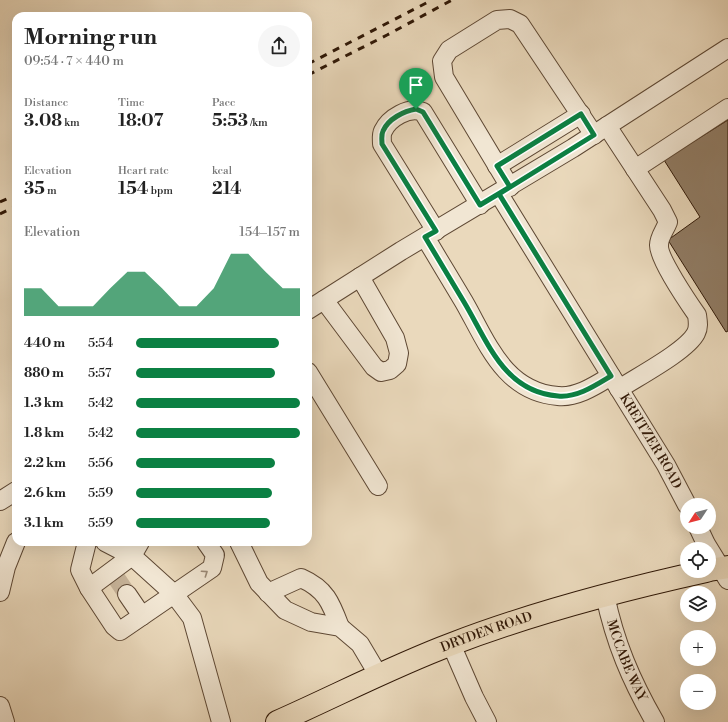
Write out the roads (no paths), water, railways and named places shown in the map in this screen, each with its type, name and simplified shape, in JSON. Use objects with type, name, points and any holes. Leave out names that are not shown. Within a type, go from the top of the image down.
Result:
[{"type":"main road","name":"DRYDEN ROAD","points":[[290,720],[379,676],[451,644],[523,618],[605,595],[718,571]]},
{"type":"street","name":"KREITZER ROAD","points":[[615,383],[685,347],[694,336],[698,325],[697,315],[662,258],[658,246],[660,238],[668,222],[635,169],[601,131],[581,114],[520,24],[510,19],[497,20],[450,50],[442,61],[444,77],[497,166],[504,190],[615,383],[666,465],[683,498]]},
{"type":"street","points":[[312,308],[430,234],[601,131],[728,48]]},
{"type":"street","points":[[635,169],[728,108]]},
{"type":"street","points":[[480,205],[423,112],[416,109],[407,111],[388,123],[382,133],[382,144],[496,359],[515,380],[536,392],[559,397],[615,383]]},
{"type":"street","points":[[497,166],[581,114]]},
{"type":"street","points":[[324,300],[374,367],[381,372],[390,370],[397,364],[399,353],[395,338],[360,277]]},
{"type":"street","points":[[312,379],[378,486]]},
{"type":"street","points":[[0,500],[12,493]]},
{"type":"street","points":[[701,534],[718,571]]},
{"type":"street","points":[[0,592],[6,567],[14,546]]},
{"type":"street","points":[[86,546],[80,570],[89,588],[114,626],[120,631],[212,568],[215,555],[209,546]]},
{"type":"street","points":[[123,546],[136,549],[192,618],[221,722]]},
{"type":"street","points":[[241,546],[259,583],[285,610],[311,622],[340,627]]},
{"type":"street","points":[[89,588],[114,575],[136,549]]},
{"type":"street","points":[[268,593],[301,578],[316,584],[332,604],[340,627],[360,644],[379,676]]},
{"type":"street","points":[[127,594],[142,616]]},
{"type":"street","name":"MCCABE WAY","points":[[605,595],[611,623],[621,655],[635,686],[655,722]]},
{"type":"street","points":[[451,644],[486,722]]},
{"type":"street","points":[[0,706],[5,722]]},
{"type":"tunnel","points":[[117,579],[127,594]]},
{"type":"railway","points":[[312,62],[432,0]]},
{"type":"railway","points":[[312,73],[452,0]]},
{"type":"railway","points":[[0,202],[12,197]]},
{"type":"railway","points":[[0,214],[12,208]]}]
